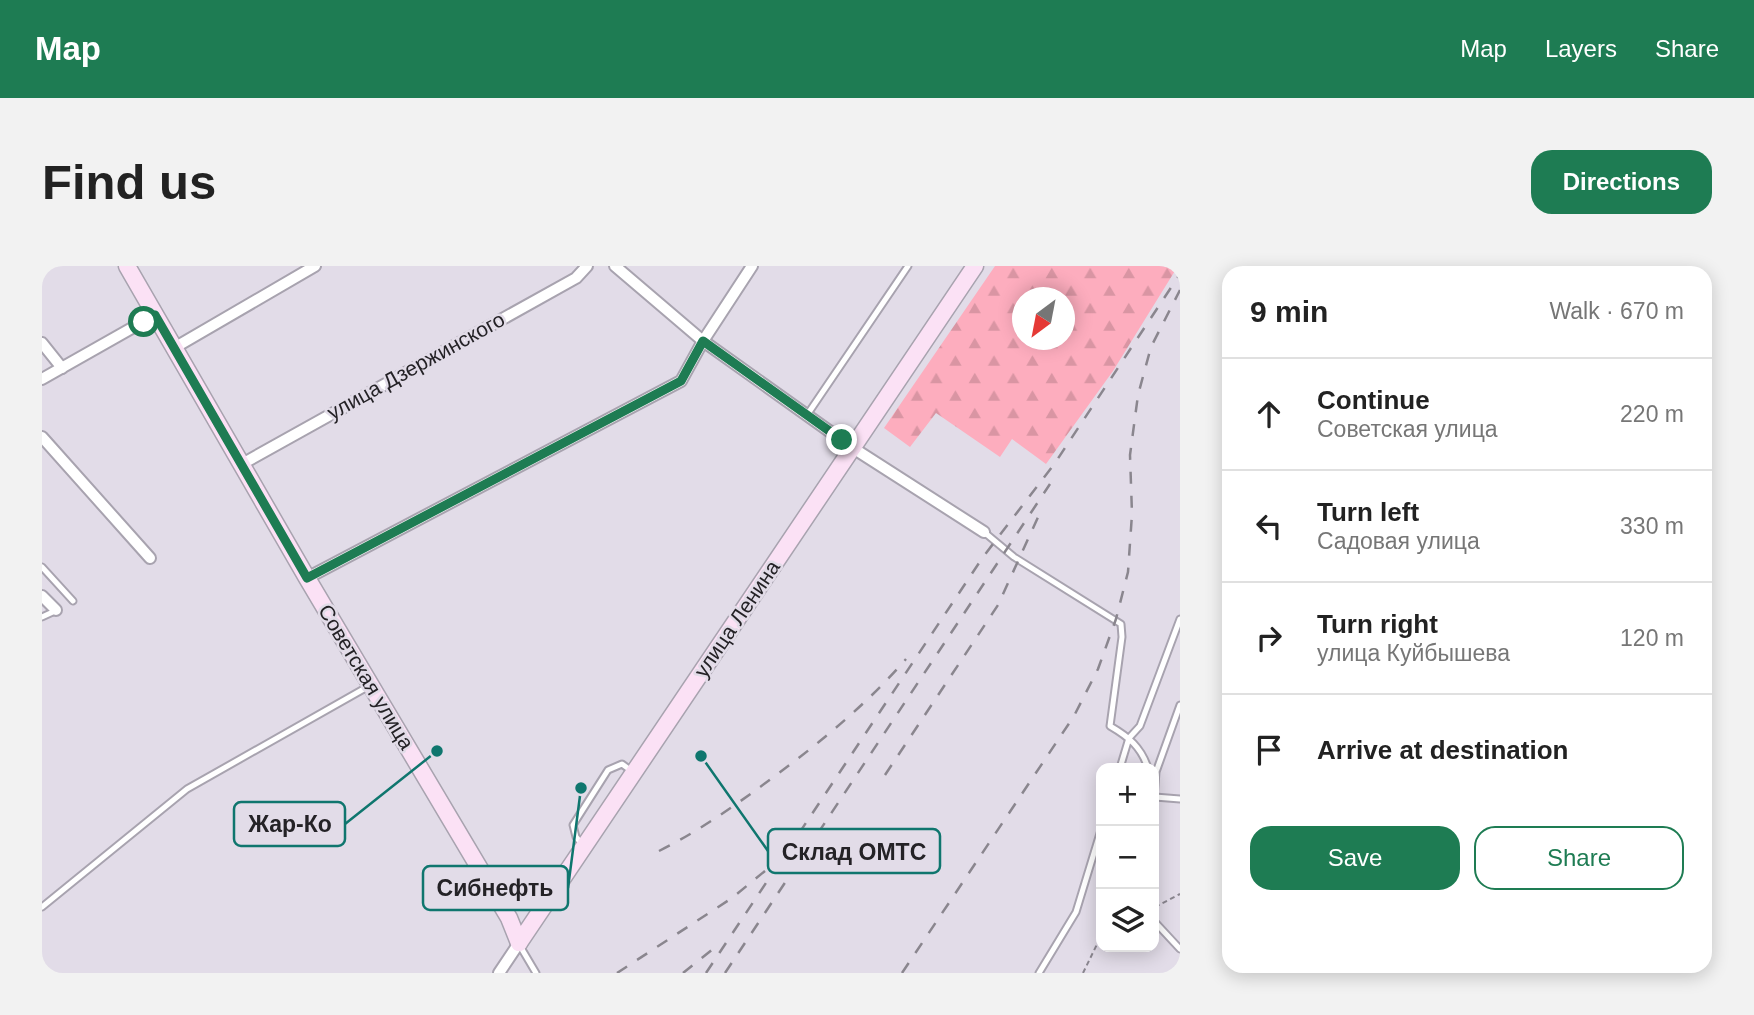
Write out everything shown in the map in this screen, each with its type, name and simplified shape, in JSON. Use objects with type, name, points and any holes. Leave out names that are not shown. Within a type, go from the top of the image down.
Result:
[{"type":"street","name":"Советская улица","points":[[127,266],[370,686],[509,918],[519,943]]},
{"type":"street","points":[[174,348],[315,266]]},
{"type":"street","name":"улица Дзержинского","points":[[242,464],[576,278],[587,266]]},
{"type":"street","points":[[615,266],[703,341],[853,448],[984,532]]},
{"type":"street","points":[[307,578],[681,381],[703,341],[752,266]]},
{"type":"street","name":"улица Ленина","points":[[499,973],[975,266]]},
{"type":"street","points":[[42,379],[155,315]]},
{"type":"street","points":[[42,343],[62,368]]},
{"type":"street","points":[[42,437],[150,558]]},
{"type":"street","points":[[42,596],[56,610]]},
{"type":"lane","points":[[807,415],[908,266]]},
{"type":"lane","points":[[984,532],[1014,556],[1121,624],[1122,638],[1110,726],[1129,738],[1143,753],[1146,763]]},
{"type":"lane","points":[[42,567],[73,601]]},
{"type":"lane","points":[[42,617],[56,610]]},
{"type":"lane","points":[[1122,763],[1129,738],[1140,726],[1180,619]]},
{"type":"lane","points":[[42,907],[187,789],[370,686]]},
{"type":"lane","points":[[1158,763],[1180,705]]},
{"type":"lane","points":[[1159,797],[1180,799]]},
{"type":"lane","points":[[1039,973],[1076,912],[1096,846]]},
{"type":"lane","points":[[1159,926],[1180,949]]},
{"type":"lane","points":[[519,943],[537,973]]},
{"type":"path","points":[[1159,905],[1180,894]]},
{"type":"path","points":[[1083,973],[1096,946]]},
{"type":"green space","points":[[995,266],[1178,266],[1113,371],[1046,464],[1012,439],[1000,457],[936,413],[910,447],[884,428]]},
{"type":"railway","points":[[706,973],[983,557],[1055,463],[1180,274]]},
{"type":"railway","points":[[902,973],[1074,716],[1098,669],[1116,619],[1128,572],[1132,514],[1130,455],[1138,395],[1151,347],[1180,290]]},
{"type":"railway","points":[[725,973],[1050,484]]},
{"type":"railway","points":[[885,775],[998,605],[1039,515]]},
{"type":"railway","points":[[659,851],[747,797],[793,763],[860,706],[906,659]]},
{"type":"railway","points":[[617,973],[732,898],[771,866]]},
{"type":"railway","points":[[683,973],[718,945]]},
{"type":"place","name":"Жар-Ко","points":[[437,751]]},
{"type":"place","name":"Склад ОМТС","points":[[701,756]]},
{"type":"place","name":"Сибнефть","points":[[581,788]]},
{"type":"route","points":[[144,322],[155,315],[307,578],[681,381],[703,341],[842,440]]}]
